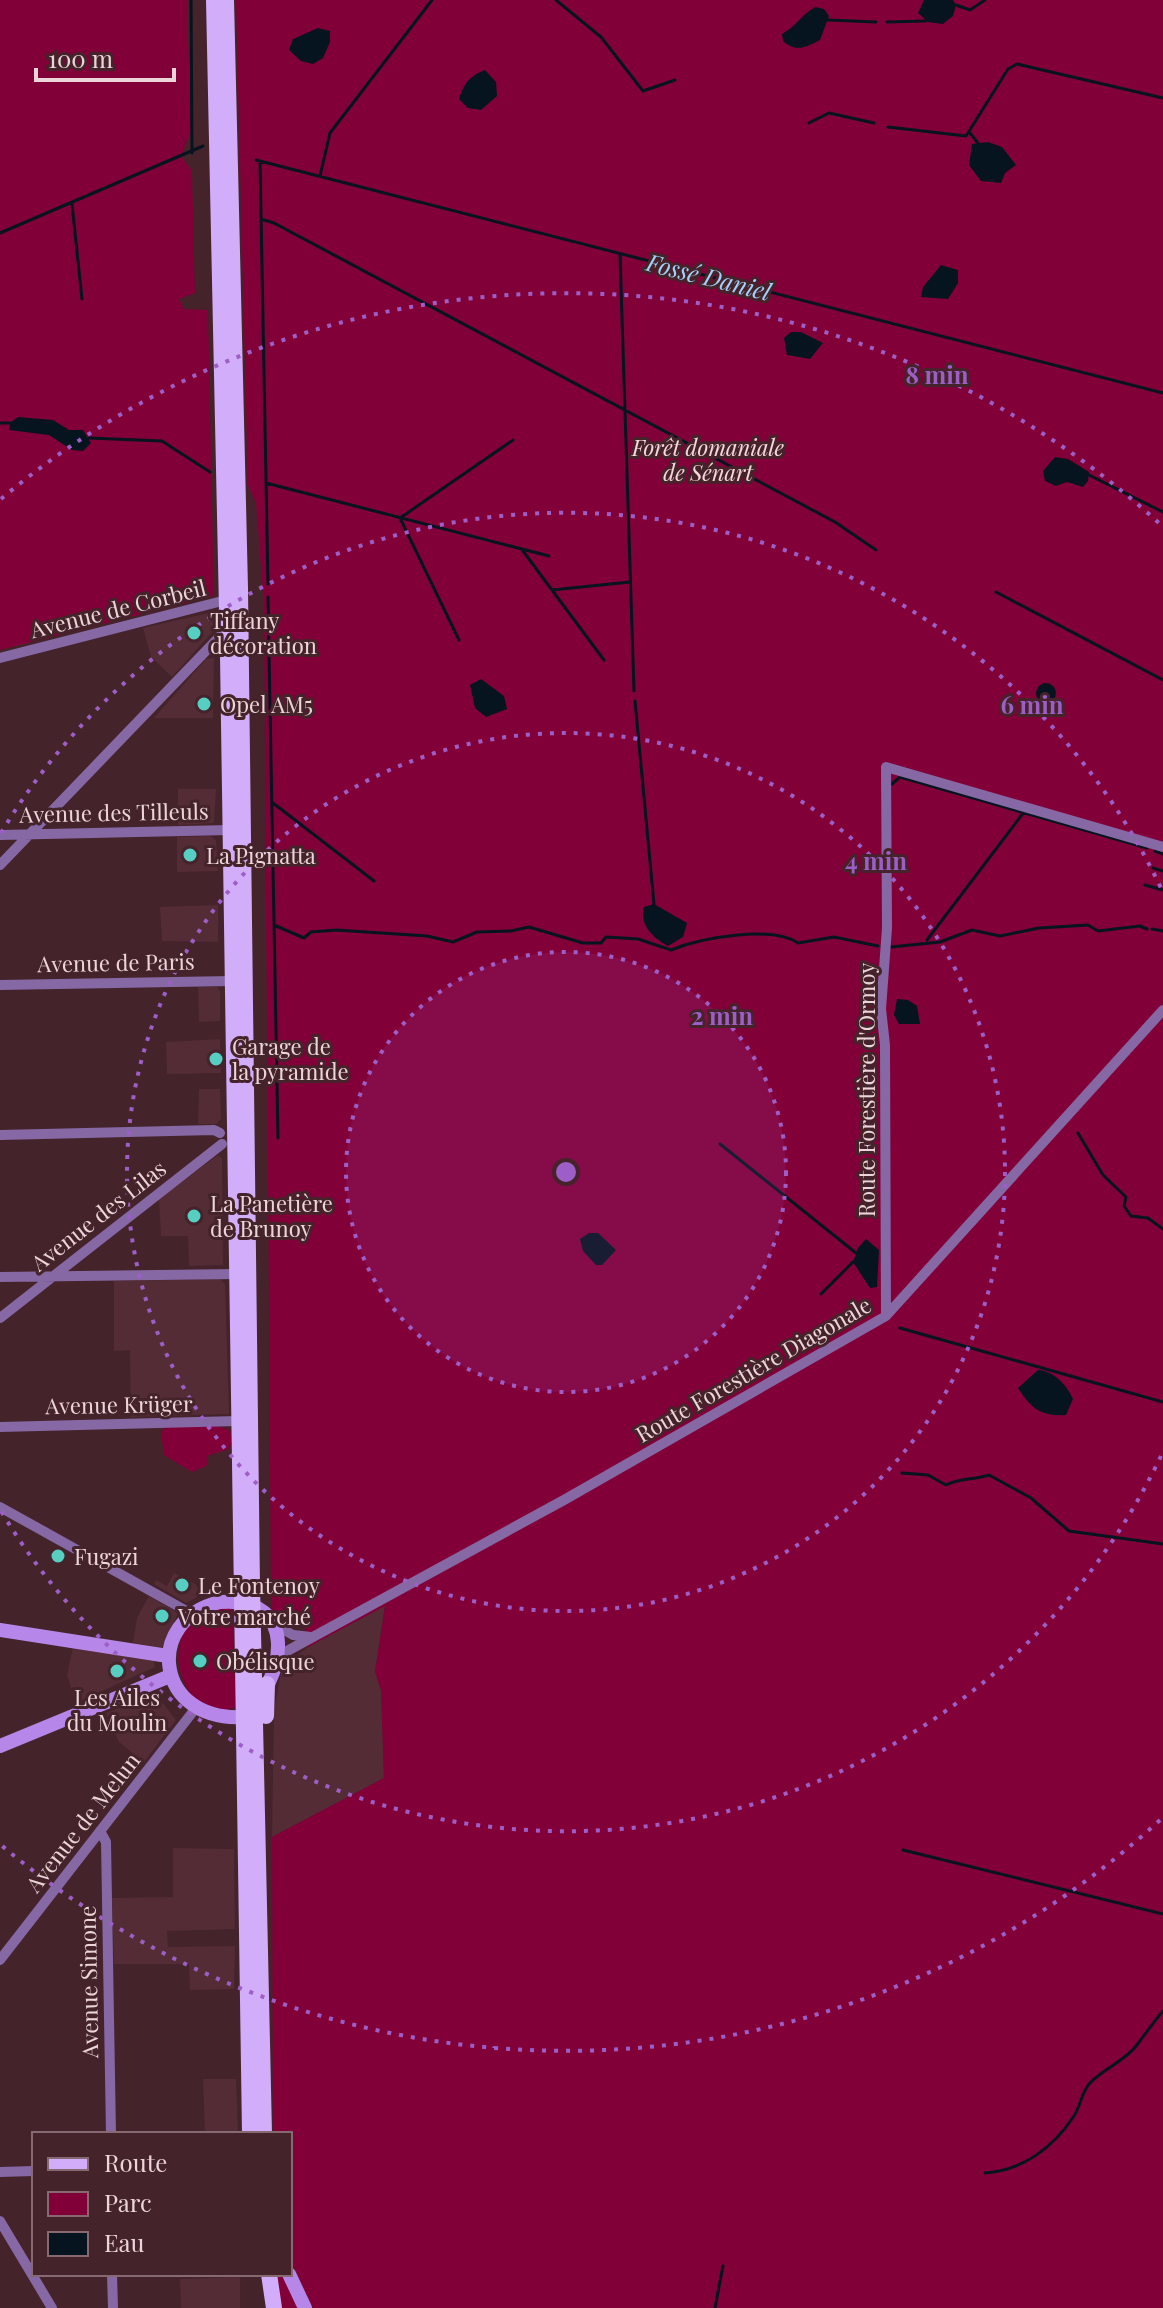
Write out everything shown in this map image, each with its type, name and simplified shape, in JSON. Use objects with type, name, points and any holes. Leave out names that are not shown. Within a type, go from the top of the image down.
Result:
[{"type":"main road","points":[[214,0],[227,628],[234,662],[246,1604]]},
{"type":"main road","points":[[226,0],[240,588],[234,662],[230,830],[232,981],[227,1138],[237,1274],[238,1421],[250,1711],[250,2132]]},
{"type":"main road","points":[[250,1711],[222,1717],[195,1709],[170,1676],[168,1656],[176,1636],[192,1614],[210,1604],[246,1604],[260,1608],[275,1625],[280,1643],[267,1684],[250,1711],[256,1776],[264,2132]]},
{"type":"main road","points":[[0,1630],[168,1656]]},
{"type":"main road","points":[[0,1746],[170,1676]]},
{"type":"main road","points":[[256,1776],[264,1763],[267,1684]]},
{"type":"main road","points":[[259,2276],[262,2308]]},
{"type":"main road","points":[[269,2276],[274,2308]]},
{"type":"main road","points":[[290,2276],[305,2308]]},
{"type":"street","name":"Avenue de Corbeil","points":[[0,658],[227,601],[240,588]]},
{"type":"street","points":[[0,865],[227,628]]},
{"type":"street","points":[[207,650],[234,662]]},
{"type":"street","name":"Route Forestière d'Ormoy","points":[[886,1316],[885,1045],[881,1009],[887,928],[886,767],[1163,847]]},
{"type":"street","name":"Avenue des Tilleuls","points":[[0,835],[230,830]]},
{"type":"street","name":"Avenue de Paris","points":[[0,985],[232,981]]},
{"type":"street","name":"Route Forestière Diagonale","points":[[278,1656],[564,1500],[886,1316],[1163,1010]]},
{"type":"street","points":[[0,1135],[214,1130],[227,1138]]},
{"type":"street","name":"Avenue des Lilas","points":[[0,1318],[227,1138]]},
{"type":"street","points":[[0,1277],[237,1274]]},
{"type":"street","name":"Avenue Krüger","points":[[0,1427],[238,1421]]},
{"type":"street","points":[[0,1507],[192,1614]]},
{"type":"street","points":[[275,1625],[293,1635],[311,1637]]},
{"type":"street","name":"Avenue de Melun","points":[[0,1960],[195,1709]]},
{"type":"street","name":"Avenue Simone","points":[[100,1831],[106,1842],[111,2132]]},
{"type":"street","points":[[0,2172],[32,2171]]},
{"type":"street","points":[[0,2221],[32,2275]]},
{"type":"street","points":[[33,2276],[52,2308]]},
{"type":"street","points":[[112,2276],[113,2308]]},
{"type":"shaded area","points":[[213,612],[216,628],[172,677],[151,657],[143,628]]},
{"type":"shaded area","points":[[214,658],[213,718],[154,718],[206,659]]},
{"type":"shaded area","points":[[178,789],[216,789],[214,823],[178,825]]},
{"type":"shaded area","points":[[210,836],[216,840],[218,871],[177,872],[177,837]]},
{"type":"shaded area","points":[[218,905],[218,942],[162,941],[160,907]]},
{"type":"shaded area","points":[[198,987],[217,987],[220,991],[220,1021],[199,1022]]},
{"type":"shaded area","points":[[220,1039],[221,1073],[167,1074],[166,1042]]},
{"type":"shaded area","points":[[199,1089],[220,1089],[221,1119],[216,1124],[198,1124]]},
{"type":"shaded area","points":[[218,1155],[222,1158],[223,1265],[189,1266],[188,1236],[161,1236],[159,1199]]},
{"type":"shaded area","points":[[220,1279],[225,1284],[229,1414],[131,1417],[130,1350],[114,1351],[114,1281]]},
{"type":"shaded area","points":[[174,1573],[195,1584],[203,1594],[186,1603],[154,1584],[156,1580],[167,1586]]},
{"type":"shaded area","points":[[149,1596],[178,1613],[162,1648],[133,1643],[137,1618]]},
{"type":"shaded area","points":[[385,1605],[375,1671],[381,1690],[384,1778],[272,1837],[274,1711],[282,1667],[308,1647]]},
{"type":"shaded area","points":[[73,1647],[154,1661],[155,1667],[76,1703],[67,1675]]},
{"type":"shaded area","points":[[155,1693],[176,1720],[144,1762],[119,1742],[106,1713]]},
{"type":"shaded area","points":[[173,1848],[234,1849],[235,1929],[167,1931],[168,1947],[235,1946],[234,1989],[190,1990],[189,1964],[114,1964],[112,1898],[173,1897]]},
{"type":"shaded area","points":[[203,2079],[236,2079],[238,2132],[205,2132]]},
{"type":"shaded area","points":[[240,2277],[240,2308],[181,2308],[180,2279]]},
{"type":"green space","points":[[0,0],[187,0],[191,132],[181,156],[192,171],[195,293],[179,299],[184,309],[208,310],[214,596],[0,650]]},
{"type":"green space","name":"Forêt domaniale de Sénart","points":[[236,0],[1163,0],[1163,2308],[313,2308],[292,2263],[292,2132],[273,2132],[272,1837],[384,1778],[381,1690],[375,1672],[385,1606],[308,1647],[304,1625],[271,1610],[264,604],[256,503],[248,485]]},
{"type":"green space","points":[[200,1420],[230,1430],[232,1443],[229,1449],[207,1456],[208,1465],[192,1472],[164,1455],[161,1432],[166,1426]]},
{"type":"green space","points":[[232,1608],[236,1707],[216,1710],[200,1703],[187,1688],[180,1668],[179,1647],[187,1628],[204,1614]]},
{"type":"green space","points":[[275,2276],[286,2276],[299,2308],[280,2308]]},
{"type":"water","points":[[924,0],[953,0],[956,5],[953,16],[943,24],[928,22],[918,13]]},
{"type":"water","points":[[815,7],[824,9],[829,16],[820,40],[797,48],[783,41],[782,34]]},
{"type":"water","points":[[318,28],[330,31],[330,42],[323,58],[313,64],[301,61],[289,50],[293,39]]},
{"type":"water","points":[[485,70],[496,82],[497,96],[481,110],[468,108],[459,99],[463,89],[468,81]]},
{"type":"water","points":[[988,142],[1002,147],[1016,165],[1005,173],[1001,183],[981,181],[969,165],[972,144]]},
{"type":"water","points":[[941,265],[958,270],[958,283],[948,299],[921,297],[923,287]]},
{"type":"water","points":[[791,332],[801,332],[823,343],[810,359],[787,355],[784,338]]},
{"type":"water","points":[[18,417],[53,420],[69,430],[83,430],[91,443],[83,451],[72,450],[49,435],[9,430],[10,423]]},
{"type":"water","points":[[1055,457],[1068,459],[1089,472],[1088,481],[1083,487],[1067,482],[1056,486],[1045,481],[1043,471]]},
{"type":"water","points":[[481,679],[504,696],[507,709],[486,717],[475,708],[470,685]]},
{"type":"water","points":[[1046,683],[1053,686],[1056,693],[1053,700],[1046,703],[1039,700],[1036,693],[1039,686]]},
{"type":"water","points":[[654,904],[687,923],[683,937],[668,946],[652,935],[645,925],[644,907]]},
{"type":"water","points":[[897,999],[908,1000],[917,1006],[920,1024],[899,1024],[894,1015]]},
{"type":"water","points":[[589,1233],[598,1233],[616,1250],[602,1265],[596,1265],[583,1251],[580,1239]]},
{"type":"water","points":[[866,1239],[879,1250],[877,1287],[870,1288],[853,1262],[858,1248]]},
{"type":"water","points":[[1038,1370],[1055,1376],[1064,1384],[1073,1399],[1066,1415],[1043,1413],[1027,1401],[1018,1388]]},
{"type":"waterway","points":[[191,0],[192,153]]},
{"type":"waterway","points":[[320,176],[330,133],[432,0]]},
{"type":"waterway","points":[[556,0],[601,37],[643,91],[675,80]]},
{"type":"waterway","points":[[956,5],[970,10],[985,0]]},
{"type":"waterway","points":[[828,20],[876,22]]},
{"type":"waterway","points":[[887,22],[926,21]]},
{"type":"waterway","points":[[888,127],[966,136],[1008,69],[1017,64],[1163,98]]},
{"type":"waterway","points":[[809,123],[829,113],[874,123]]},
{"type":"waterway","points":[[970,133],[978,143]]},
{"type":"waterway","name":"Fossé Daniel","points":[[0,233],[203,146]]},
{"type":"waterway","name":"Fossé Daniel","points":[[256,160],[1163,393]]},
{"type":"waterway","points":[[260,161],[268,584]]},
{"type":"waterway","points":[[72,204],[82,299]]},
{"type":"waterway","points":[[261,219],[274,223],[835,522],[876,550]]},
{"type":"waterway","points":[[620,255],[634,691]]},
{"type":"waterway","points":[[0,423],[10,423]]},
{"type":"waterway","points":[[89,438],[162,441],[210,472]]},
{"type":"waterway","points":[[459,640],[400,518],[513,440]]},
{"type":"waterway","points":[[1089,475],[1163,512]]},
{"type":"waterway","points":[[266,483],[549,556]]},
{"type":"waterway","points":[[523,551],[604,660]]},
{"type":"waterway","points":[[552,590],[630,582]]},
{"type":"waterway","points":[[996,592],[1163,680]]},
{"type":"waterway","points":[[268,597],[278,1138]]},
{"type":"waterway","points":[[635,701],[654,904]]},
{"type":"waterway","points":[[892,784],[900,777],[1147,848]]},
{"type":"waterway","points":[[273,803],[374,881]]},
{"type":"waterway","points":[[927,940],[1024,812]]},
{"type":"waterway","points":[[1155,851],[1163,854]]},
{"type":"waterway","points":[[1153,868],[1163,871]]},
{"type":"waterway","points":[[1145,885],[1163,890]]},
{"type":"waterway","points":[[274,925],[304,938],[311,932],[336,930],[427,936],[453,942],[477,932],[529,927],[583,943],[601,943],[606,937],[638,939],[671,950],[699,941],[754,934],[786,938],[798,943],[834,937],[878,946]]},
{"type":"waterway","points":[[891,947],[940,942],[972,930],[1000,936],[1039,928],[1088,925],[1098,931],[1140,926],[1147,929]]},
{"type":"waterway","points":[[1152,929],[1163,931]]},
{"type":"waterway","points":[[1078,1133],[1103,1175],[1126,1197],[1124,1206],[1131,1216],[1148,1218],[1163,1229]]},
{"type":"waterway","points":[[720,1144],[856,1253]]},
{"type":"waterway","points":[[821,1294],[853,1262]]},
{"type":"waterway","points":[[900,1328],[1163,1402]]},
{"type":"waterway","points":[[902,1473],[928,1475],[946,1485],[989,1475],[1031,1498],[1069,1531],[1163,1544]]},
{"type":"waterway","points":[[903,1850],[1163,1914]]},
{"type":"waterway","points":[[985,2173],[1024,2162],[1057,2138],[1074,2116],[1090,2083],[1132,2051],[1163,2011]]},
{"type":"waterway","points":[[715,2308],[723,2266]]},
{"type":"place","name":"Tiffany décoration","points":[[194,633]]},
{"type":"place","name":"Opel AM5","points":[[204,704]]},
{"type":"place","name":"La Pignatta","points":[[190,855]]},
{"type":"place","name":"Garage de la pyramide","points":[[216,1059]]},
{"type":"place","name":"La Panetière de Brunoy","points":[[194,1216]]},
{"type":"place","name":"Fugazi","points":[[58,1556]]},
{"type":"place","name":"Le Fontenoy","points":[[182,1585]]},
{"type":"place","name":"Votre marché","points":[[162,1616]]},
{"type":"place","name":"Obélisque","points":[[200,1661]]},
{"type":"place","name":"Les Ailes du Moulin","points":[[117,1671]]}]
